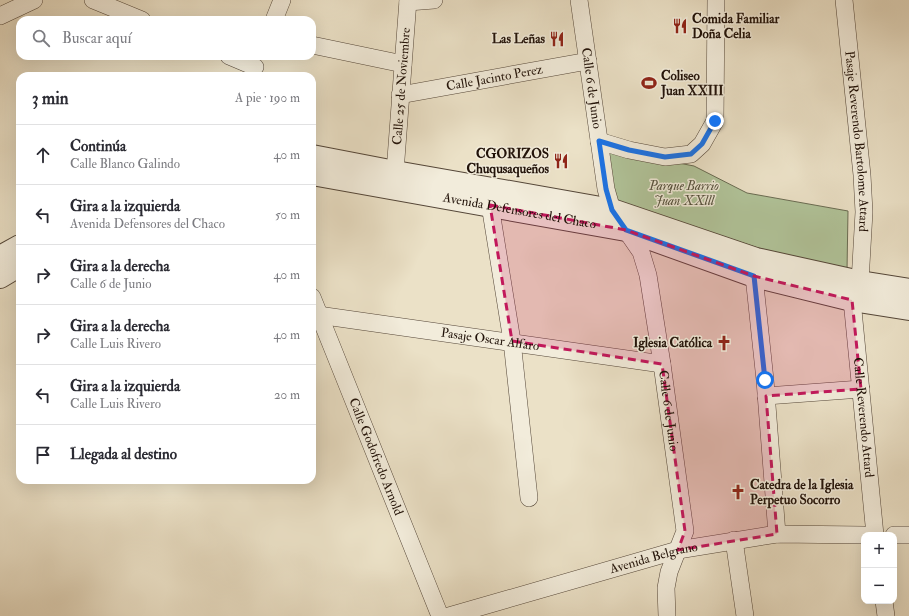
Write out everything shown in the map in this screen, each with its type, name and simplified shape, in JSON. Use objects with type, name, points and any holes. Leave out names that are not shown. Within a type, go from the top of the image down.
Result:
[{"type":"street","points":[[0,16],[34,0]]},
{"type":"street","points":[[93,0],[132,16]]},
{"type":"street","points":[[276,16],[282,0]]},
{"type":"street","points":[[408,1],[434,0]]},
{"type":"street","name":"Calle 6 de Junio","points":[[579,0],[606,189],[612,210],[641,252],[648,275],[662,364],[685,531],[670,572],[666,588],[668,616]]},
{"type":"street","points":[[599,141],[629,150],[665,157],[691,154],[702,144],[715,121],[716,0]]},
{"type":"street","name":"Pasaje Reverendo Bartolome Attard","points":[[844,0],[862,175],[864,212],[856,291]]},
{"type":"street","name":"Calle 25 de Noviembre","points":[[395,172],[408,1]]},
{"type":"street","points":[[316,46],[403,64]]},
{"type":"street","points":[[239,60],[255,66]]},
{"type":"street","name":"Calle Jacinto Perez","points":[[400,95],[588,61]]},
{"type":"street","name":"Avenida Defensores del Chaco","points":[[316,157],[612,210],[909,309]]},
{"type":"street","name":"Avenida Defensores del Chaco","points":[[316,175],[626,230],[754,276],[856,291],[909,290]]},
{"type":"street","points":[[490,205],[512,341],[529,498]]},
{"type":"street","points":[[0,257],[16,248]]},
{"type":"street","points":[[0,277],[16,267]]},
{"type":"street","points":[[754,276],[766,396],[777,534]]},
{"type":"street","name":"Calle Reverendo Attard","points":[[856,291],[861,389],[875,532]]},
{"type":"street","name":"Calle Godofredo Arnold","points":[[316,309],[440,616]]},
{"type":"street","name":"Pasaje Oscar Alfaro","points":[[318,315],[512,341],[662,364]]},
{"type":"street","points":[[766,396],[861,389]]},
{"type":"street","name":"Avenida Belgrano","points":[[449,616],[678,550],[777,534],[861,535]]},
{"type":"street","points":[[897,535],[909,535]]},
{"type":"street","points":[[734,540],[745,616]]},
{"type":"street","points":[[884,604],[886,616]]},
{"type":"highlighted area","points":[[490,205],[626,230],[754,276],[852,300],[861,389],[766,396],[777,534],[678,550],[685,531],[662,364],[512,341]]},
{"type":"green space","name":"Parque Barrio Juan XXlll","points":[[606,149],[694,166],[747,193],[848,211],[847,271],[758,248],[616,201]]},
{"type":"place","name":"Comida Familiar Doña Celia","points":[[680,26]]},
{"type":"place","name":"Las Leñas","points":[[557,39]]},
{"type":"place","name":"Coliseo Juan XXIII","points":[[649,83]]},
{"type":"place","name":"CGORIZOS Chuqusaqueños","points":[[561,161]]},
{"type":"place","name":"Iglesia Católica","points":[[724,343]]},
{"type":"place","name":"Catedra de la Iglesia Perpetuo Socorro","points":[[738,492]]},
{"type":"route","points":[[715,121],[702,144],[691,154],[665,157],[629,150],[599,141],[606,189],[612,210],[626,230],[754,276],[765,380]]}]
